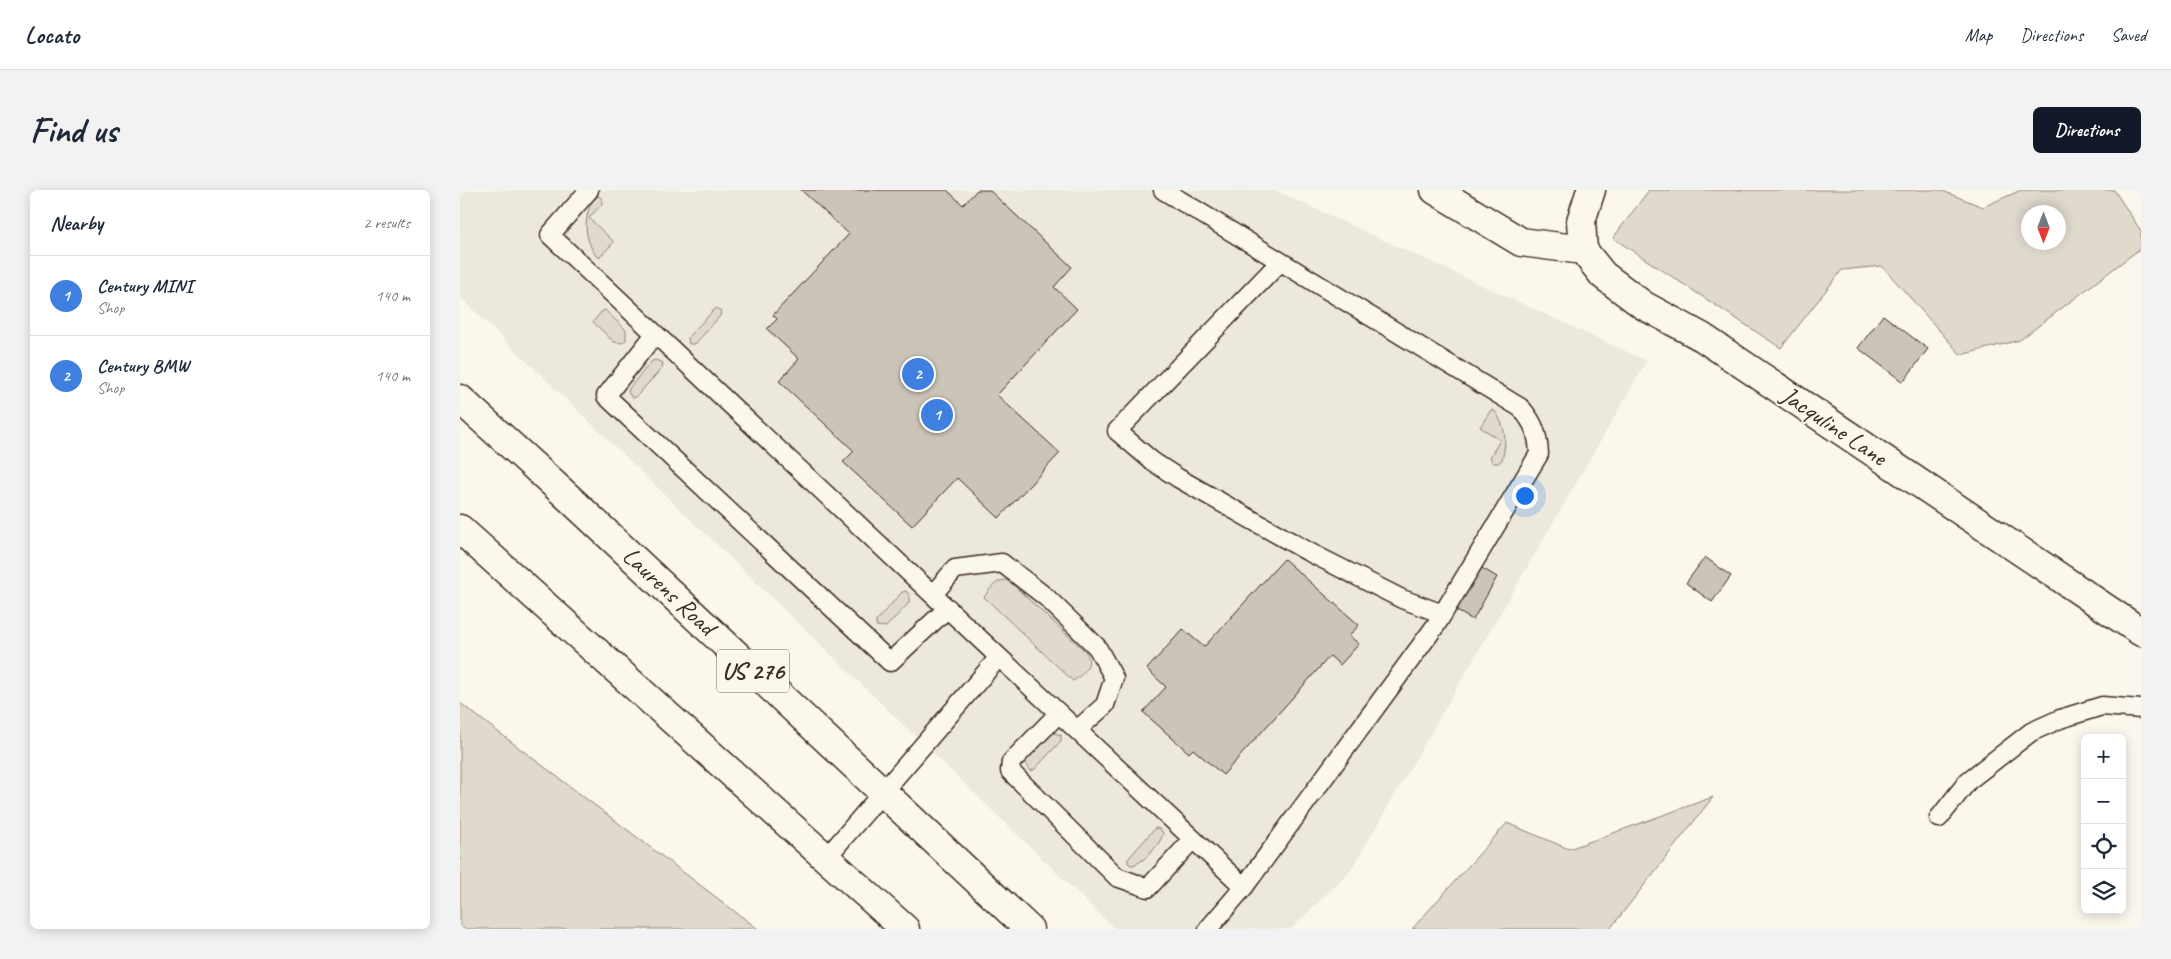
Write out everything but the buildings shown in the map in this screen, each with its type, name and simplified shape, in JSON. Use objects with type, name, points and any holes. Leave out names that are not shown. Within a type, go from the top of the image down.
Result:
[{"type":"main road","points":[[1435,190],[1521,242],[1583,250],[1581,222],[1591,190]]},
{"type":"main road","name":"Jacquline Lane","points":[[1583,250],[1602,275],[1643,304],[1702,337],[2141,632]]},
{"type":"main road","name":"Laurens Road","points":[[460,399],[1029,929]]},
{"type":"main road","points":[[460,529],[905,929]]},
{"type":"lane","points":[[589,190],[550,235],[1244,887]]},
{"type":"lane","points":[[1163,190],[1521,408],[1531,420],[1538,434],[1539,454],[1443,614],[1244,887],[1208,929]]},
{"type":"lane","points":[[1280,262],[1117,431],[1152,461],[1212,498],[1385,590],[1443,614]]},
{"type":"lane","points":[[655,334],[606,396],[620,410],[890,662],[948,608]]},
{"type":"lane","points":[[933,594],[955,569],[1002,563],[1046,597],[1097,646],[1114,678],[1105,705],[1077,730]]},
{"type":"lane","points":[[826,857],[884,793],[1000,656]]},
{"type":"lane","points":[[1939,818],[1968,781],[2031,732],[2060,719],[2102,706],[2141,709]]},
{"type":"lane","points":[[1059,713],[1011,762],[1010,771],[1117,877],[1148,888],[1193,840]]},
{"type":"shaded area","points":[[468,190],[1274,190],[1647,361],[1351,870],[1291,929],[1115,929],[460,297],[460,197]]},
{"type":"shaded area","points":[[1649,190],[1940,190],[1983,207],[2021,190],[2114,190],[2141,231],[2141,248],[2020,340],[1961,355],[1882,266],[1842,270],[1781,348],[1613,238]]},
{"type":"shaded area","points":[[599,196],[602,199],[602,204],[589,218],[614,242],[600,257],[596,256],[592,249],[586,228],[590,206],[593,199]]},
{"type":"shaded area","points":[[716,308],[721,311],[720,316],[695,344],[689,344],[688,337]]},
{"type":"shaded area","points":[[605,310],[626,330],[626,340],[622,343],[614,342],[593,322]]},
{"type":"shaded area","points":[[656,360],[663,363],[662,368],[636,397],[632,398],[628,392],[630,387],[652,361]]},
{"type":"shaded area","points":[[1491,410],[1495,411],[1499,417],[1505,441],[1502,460],[1498,463],[1493,463],[1490,457],[1500,440],[1480,427]]},
{"type":"shaded area","points":[[1004,580],[1010,582],[1086,652],[1089,661],[1087,668],[1075,680],[1073,681],[984,597],[995,584]]},
{"type":"shaded area","points":[[906,591],[910,596],[909,603],[886,627],[876,626],[876,621],[902,592]]},
{"type":"shaded area","points":[[460,703],[758,929],[460,929]]},
{"type":"shaded area","points":[[1051,734],[1061,735],[1061,741],[1031,771],[1026,764],[1027,759]]},
{"type":"shaded area","points":[[1713,797],[1610,929],[1412,929],[1507,823],[1569,849]]},
{"type":"shaded area","points":[[1155,828],[1160,829],[1163,833],[1155,848],[1146,858],[1135,864],[1131,865],[1128,863],[1128,859]]},
{"type":"place","name":"Century BMW","points":[[918,374]]},
{"type":"place","name":"Century MINI","points":[[937,415]]}]
